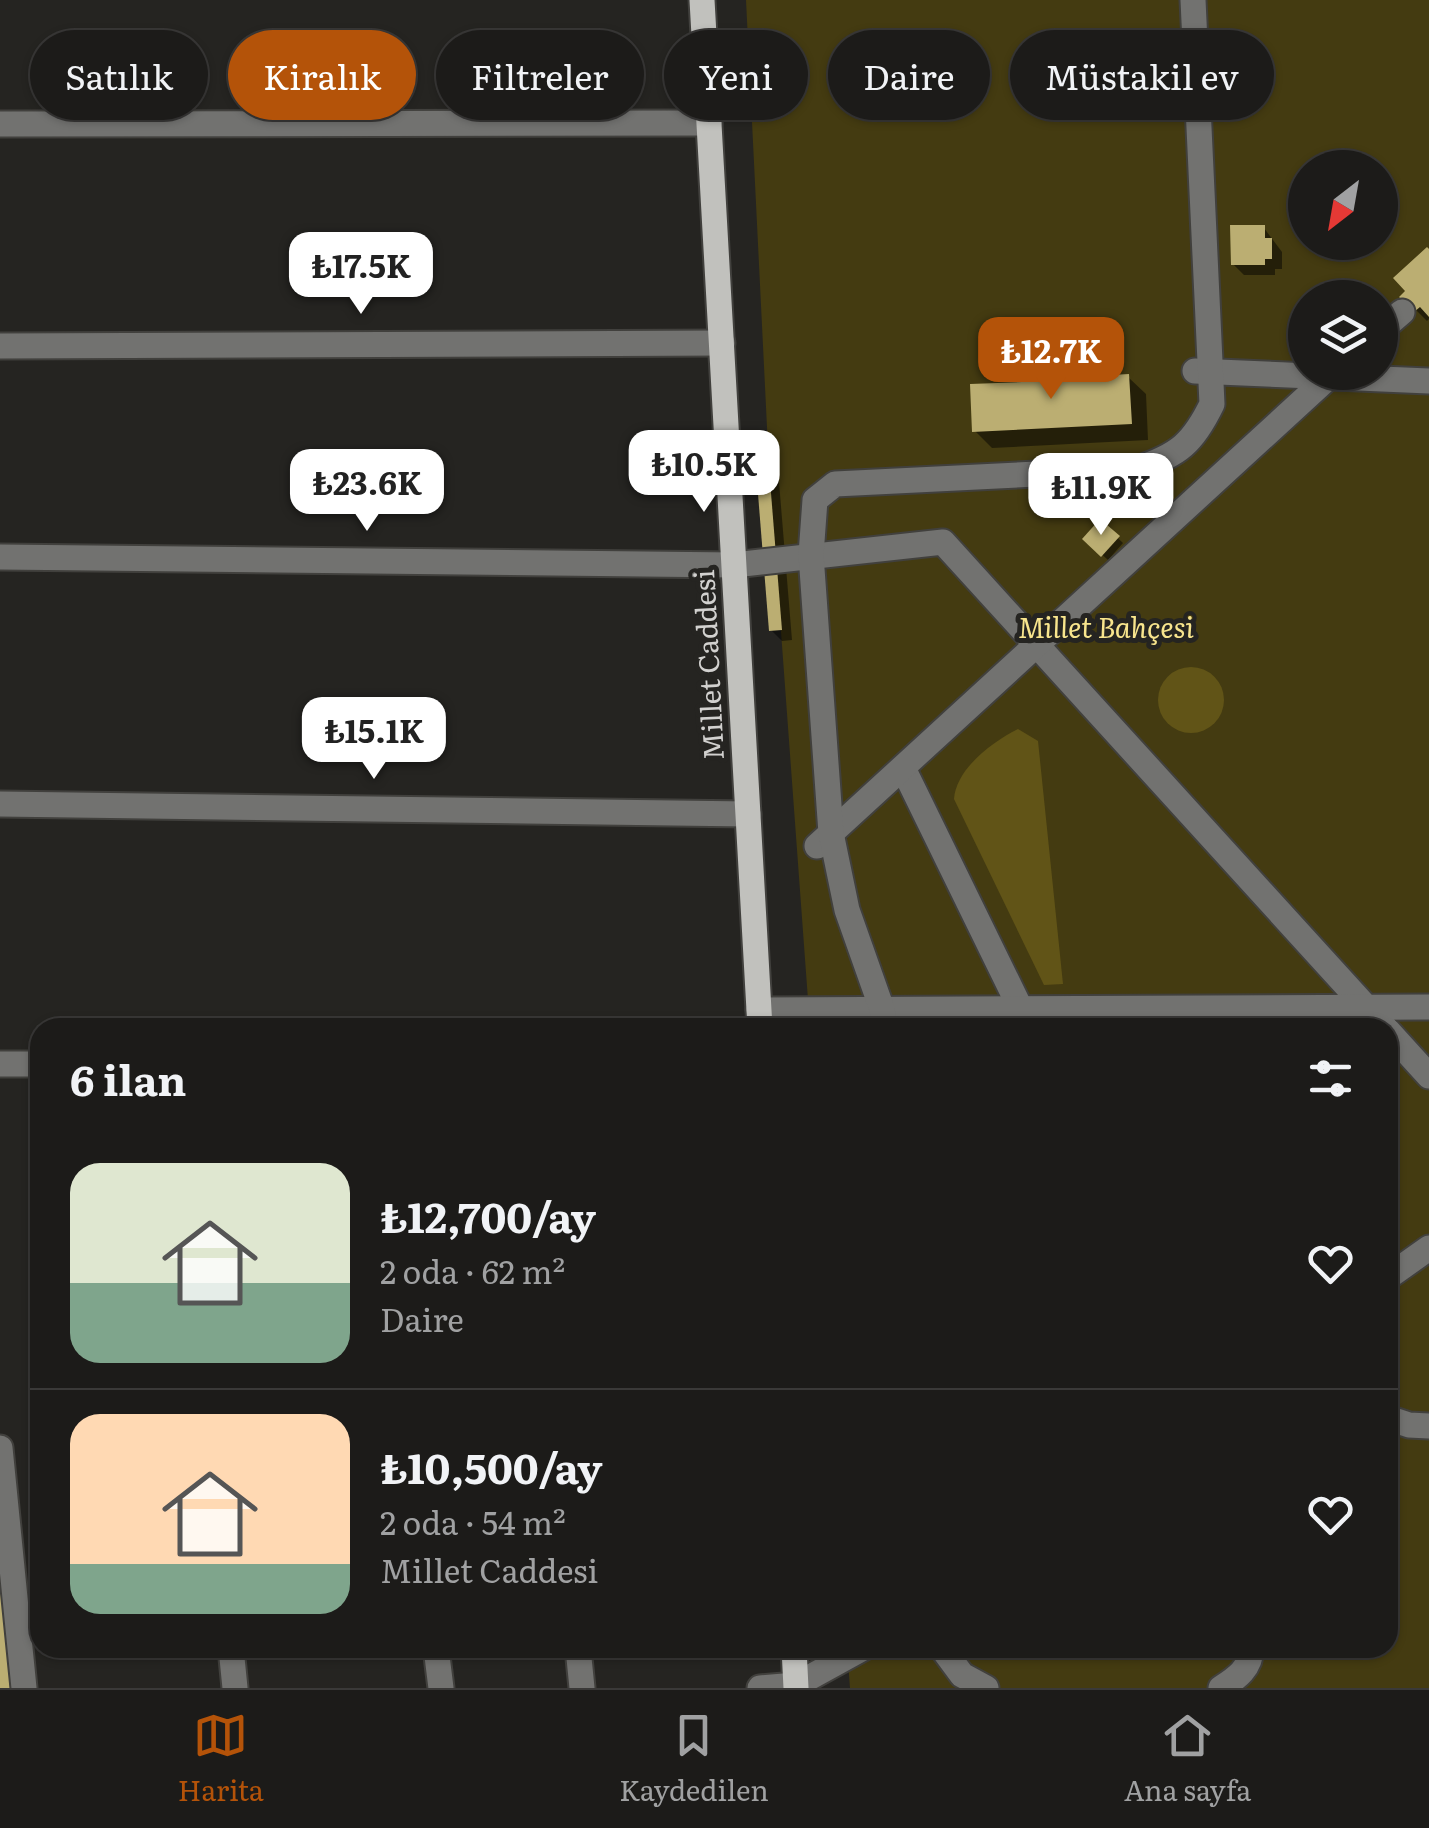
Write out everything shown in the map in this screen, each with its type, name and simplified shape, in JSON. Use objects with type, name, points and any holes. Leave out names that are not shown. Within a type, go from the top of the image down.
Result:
[{"type":"main road","name":"Millet Caddesi","points":[[702,0],[759,1018]]},
{"type":"main road","points":[[795,1658],[796,1686]]},
{"type":"street","points":[[1193,0],[1202,371],[1212,404],[1197,434],[1170,458],[1137,470],[835,484],[815,500],[810,555],[824,840],[883,1018],[1429,1007]]},
{"type":"street","points":[[0,124],[709,123]]},
{"type":"street","points":[[1398,316],[1402,312]]},
{"type":"street","points":[[0,346],[722,344]]},
{"type":"street","points":[[1202,371],[1288,374]]},
{"type":"street","points":[[1398,379],[1429,381]]},
{"type":"street","points":[[824,840],[1314,390]]},
{"type":"street","points":[[0,558],[734,565],[943,542],[1376,1018]]},
{"type":"street","points":[[903,768],[1026,1018]]},
{"type":"street","points":[[0,804],[748,814]]},
{"type":"street","points":[[1398,1042],[1429,1076]]},
{"type":"street","points":[[0,1064],[30,1064]]},
{"type":"street","points":[[1398,1270],[1429,1248]]},
{"type":"street","points":[[1398,1421],[1429,1426]]},
{"type":"street","points":[[0,1448],[24,1688]]},
{"type":"street","points":[[231,1658],[235,1688]]},
{"type":"street","points":[[437,1658],[441,1688]]},
{"type":"street","points":[[579,1658],[582,1688]]},
{"type":"street","points":[[760,1688],[796,1686],[845,1658]]},
{"type":"street","points":[[949,1658],[962,1675],[986,1688]]},
{"type":"street","points":[[1221,1688],[1237,1678],[1251,1658]]},
{"type":"green space","name":"Millet Bahçesi","points":[[746,0],[1429,0],[1429,1688],[850,1688],[848,1658],[1398,1658],[1398,1018],[809,1018],[769,468],[752,120],[808,120],[808,30],[747,30]]},
{"type":"shaded area","points":[[1191,667],[1214,677],[1224,700],[1214,723],[1191,733],[1168,723],[1158,700],[1168,677]]},
{"type":"shaded area","points":[[1018,729],[1038,741],[1063,984],[1044,985],[954,799],[968,767],[997,741]]},
{"type":"building","points":[[1230,225],[1265,225],[1265,238],[1272,238],[1272,259],[1265,259],[1265,265],[1231,265]]},
{"type":"building","points":[[1429,249],[1429,317],[1420,307],[1414,312],[1399,297],[1405,291],[1393,278]]},
{"type":"building","points":[[1075,370],[1075,377],[1129,374],[1132,424],[972,432],[970,384],[1022,382],[1021,373]]},
{"type":"building","points":[[769,468],[782,630],[769,631],[756,469]]},
{"type":"building","points":[[1100,519],[1120,536],[1101,557],[1082,539]]},
{"type":"building","points":[[3,1589],[10,1688],[0,1688]]}]
